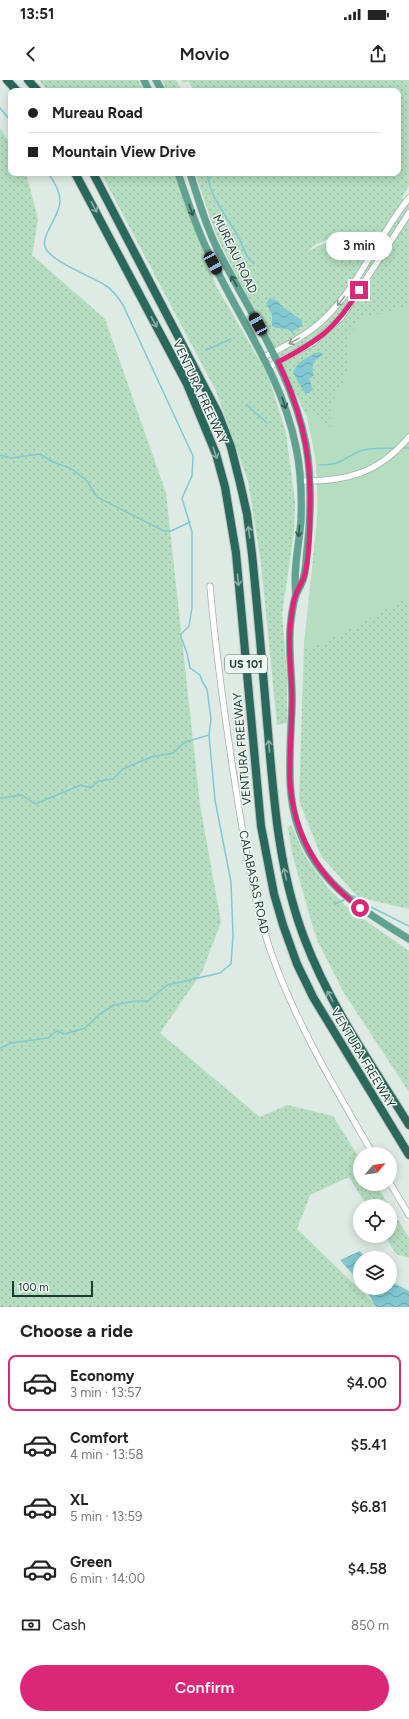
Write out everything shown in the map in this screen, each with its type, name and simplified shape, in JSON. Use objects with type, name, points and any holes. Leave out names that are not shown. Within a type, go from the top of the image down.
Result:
[{"type":"highway","points":[[7,80],[14,88]]},
{"type":"highway","points":[[28,80],[35,88]]},
{"type":"highway","name":"VENTURA FREEWAY","points":[[77,176],[186,384],[216,454],[228,503],[236,553],[261,826],[274,894],[283,925],[297,964],[313,997],[409,1155]]},
{"type":"highway","name":"VENTURA FREEWAY","points":[[95,176],[206,387],[231,448],[247,514],[252,554],[274,812],[286,878],[305,940],[320,977],[338,1010],[409,1125]]},
{"type":"main road","name":"MUREAU ROAD","points":[[179,176],[196,227],[208,253],[269,367],[290,421],[299,463],[300,481],[301,519],[294,574],[296,595]]},
{"type":"main road","name":"MUREAU ROAD","points":[[191,176],[215,244],[289,385],[306,445],[310,481],[309,530],[304,576],[296,595],[289,638],[292,697],[290,781],[299,829],[318,868],[331,883],[360,908],[409,939]]},
{"type":"street","points":[[264,357],[298,339],[314,328],[338,304],[351,288],[396,213],[409,198]]},
{"type":"street","points":[[269,367],[314,342],[341,318],[409,213]]},
{"type":"street","points":[[300,481],[336,480],[349,478],[364,473],[398,450],[409,437]]},
{"type":"street","name":"CALABASAS ROAD","points":[[210,586],[217,664],[227,737],[244,843],[261,921],[276,967],[294,1010],[369,1147]]},
{"type":"street","points":[[395,1191],[409,1215]]},
{"type":"green space","points":[[39,80],[138,80],[142,88],[46,88]]},
{"type":"green space","points":[[162,80],[176,80],[180,88],[166,88]]},
{"type":"green space","points":[[181,80],[409,80],[409,185],[402,198],[409,205],[409,909],[358,897],[321,856],[299,801],[304,645],[318,510],[316,460],[307,417],[217,237],[196,176],[401,176],[401,88],[192,88],[188,81],[183,83]],"holes":[[[365,234],[325,243],[308,251],[326,240],[343,236]]]},
{"type":"green space","points":[[0,128],[8,141],[8,176],[27,176],[38,219],[32,255],[105,319],[166,493],[200,805],[221,922],[202,972],[160,1033],[260,1117],[287,1105],[333,1116],[353,1148],[353,1183],[349,1177],[310,1195],[297,1229],[353,1283],[353,1295],[366,1295],[378,1307],[0,1307]]},
{"type":"green space","points":[[103,176],[176,176],[216,286],[268,375],[286,433],[295,502],[294,532],[282,614],[287,675],[287,723],[277,725],[261,563],[248,481],[216,391]]},
{"type":"green space","points":[[409,304],[409,597],[308,651],[304,645],[317,531],[318,502],[317,474],[307,417],[309,412],[315,416],[330,432],[330,411],[334,399],[349,371],[346,339],[365,317],[405,308]]},
{"type":"green space","points":[[291,825],[305,856],[328,888],[349,909],[409,951],[409,1092],[344,993],[318,942],[292,853],[288,828]]},
{"type":"green space","points":[[358,1191],[380,1191],[385,1199],[363,1199]]},
{"type":"green space","points":[[397,1218],[409,1238],[409,1258],[397,1254],[397,1251],[394,1251],[389,1243],[397,1243]]},
{"type":"water","points":[[270,298],[279,302],[281,306],[302,320],[302,326],[294,330],[292,334],[291,331],[272,326],[272,315],[266,303]]},
{"type":"water","points":[[320,352],[323,355],[315,361],[312,369],[314,375],[309,379],[313,390],[309,393],[305,393],[296,378],[294,370],[296,366],[304,360]]},
{"type":"water","points":[[353,1254],[353,1274],[340,1260]]},
{"type":"water","points":[[397,1285],[409,1291],[409,1307],[376,1307],[369,1295],[397,1295]]},
{"type":"waterway","points":[[0,108],[8,117]]},
{"type":"waterway","points":[[0,1048],[11,1043],[48,1038],[57,1031],[65,1034],[85,1028],[100,1014],[114,1005],[135,1001],[148,1001],[167,985],[220,973],[231,964],[233,936],[231,882],[215,800],[209,735],[211,719],[207,689],[200,675],[190,668],[187,653],[181,637],[181,634],[189,626],[192,608],[192,532],[182,498],[192,476],[193,456],[119,299],[108,287],[55,258],[45,247],[44,242],[57,213],[60,201],[56,186],[50,176]]},
{"type":"waterway","points":[[208,176],[211,190],[237,234],[246,254],[254,264]]},
{"type":"waterway","points":[[206,350],[231,339]]},
{"type":"waterway","points":[[247,405],[267,423]]},
{"type":"waterway","points":[[319,465],[337,463],[364,450],[395,448]]},
{"type":"waterway","points":[[401,448],[409,448]]},
{"type":"waterway","points":[[0,455],[11,458],[40,454],[53,462],[72,469],[87,481],[97,497],[164,531],[171,531],[190,522]]},
{"type":"waterway","points":[[0,798],[22,795],[35,804],[81,785],[91,788],[98,781],[113,779],[123,769],[151,757],[173,753],[185,742],[209,735]]},
{"type":"waterway","points":[[351,897],[354,896],[367,905],[409,926]]},
{"type":"waterway","points":[[335,904],[346,899]]},
{"type":"route","points":[[359,290],[346,311],[332,327],[307,346],[278,362],[289,385],[300,420],[306,445],[310,481],[309,530],[304,576],[296,595],[289,638],[292,697],[290,781],[292,797],[299,829],[318,868],[346,898],[360,908]]}]
